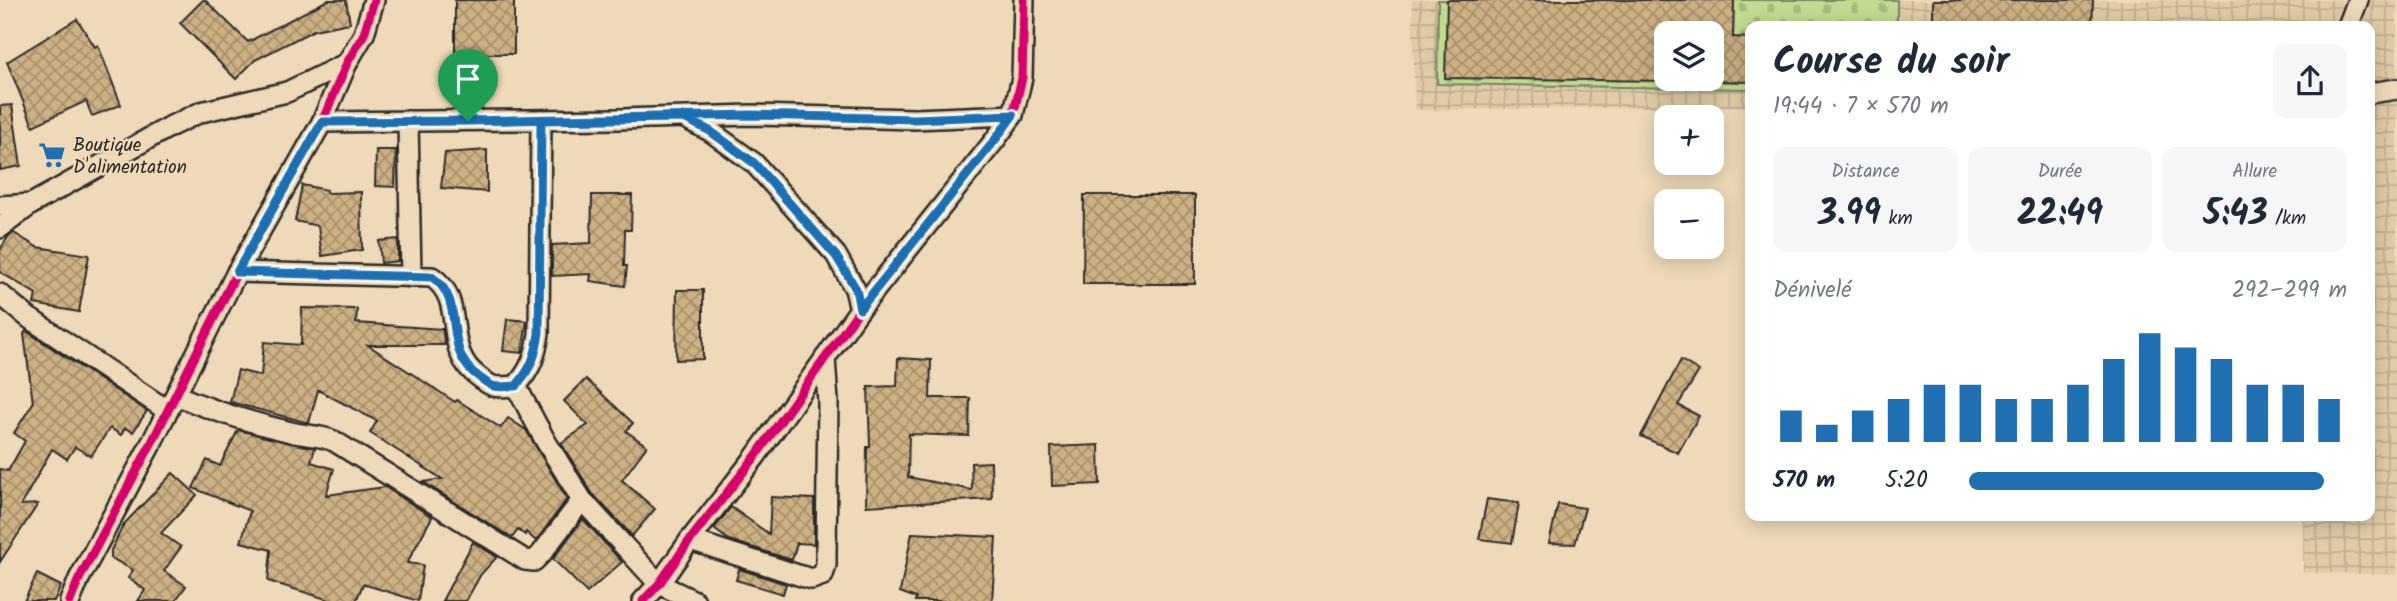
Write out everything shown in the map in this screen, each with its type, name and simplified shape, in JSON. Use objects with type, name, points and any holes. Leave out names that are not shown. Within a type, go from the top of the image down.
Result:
[{"type":"street","points":[[70,601],[237,272],[322,122],[347,63],[364,34],[374,0]]},
{"type":"street","points":[[643,601],[659,584],[755,457],[860,309],[1013,115],[1022,78],[1024,0]]},
{"type":"street","points":[[2350,21],[2358,0]]},
{"type":"street","points":[[0,228],[33,204],[171,126],[201,112],[287,92],[347,63]]},
{"type":"street","points":[[2375,92],[2397,89]]},
{"type":"street","points":[[322,122],[751,115],[915,119],[1013,115]]},
{"type":"street","points":[[684,118],[727,142],[754,163],[836,256],[856,289],[860,309]]},
{"type":"street","points":[[237,272],[432,277],[443,284],[450,298],[456,343],[464,363],[493,386],[516,386],[528,372],[536,354],[539,333],[541,120]]},
{"type":"street","points":[[408,121],[411,277]]},
{"type":"street","points":[[0,206],[33,204]]},
{"type":"street","points":[[0,295],[29,318],[172,403],[224,413],[291,432],[322,435],[334,441],[525,560],[534,561],[541,555],[582,500]]},
{"type":"street","points":[[690,540],[812,579],[822,575],[826,565],[828,402],[825,358]]},
{"type":"street","points":[[516,386],[582,500],[659,584],[695,601]]},
{"type":"shaded area","points":[[1412,0],[2397,0],[2397,575],[2303,572],[2303,521],[2375,521],[2375,21],[1745,21],[1745,106],[1654,105],[1654,107],[1415,110]]},
{"type":"green space","points":[[1438,0],[1897,0],[1897,21],[1745,21],[1745,89],[1724,89],[1724,21],[1654,21],[1654,87],[1437,84]]},
{"type":"building","points":[[203,0],[248,42],[328,0],[346,0],[350,23],[314,30],[255,60],[236,79],[180,23]]},
{"type":"building","points":[[455,0],[514,0],[514,54],[455,54]]},
{"type":"building","points":[[1447,0],[1734,0],[1733,37],[1745,38],[1745,82],[1724,81],[1724,21],[1654,21],[1654,81],[1445,78]]},
{"type":"building","points":[[1933,0],[2093,0],[2092,21],[1933,21]]},
{"type":"building","points":[[77,19],[95,47],[98,45],[121,105],[92,116],[86,101],[33,126],[7,62]]},
{"type":"building","points":[[12,105],[21,166],[0,170],[0,106]]},
{"type":"building","points":[[376,150],[396,150],[395,187],[375,186]]},
{"type":"building","points":[[487,150],[487,192],[441,188],[445,153]]},
{"type":"building","points":[[302,185],[327,190],[326,193],[361,192],[362,250],[322,256],[318,226],[295,221]]},
{"type":"building","points":[[592,195],[632,195],[631,230],[625,230],[625,286],[590,281],[591,274],[552,276],[552,245],[591,243]]},
{"type":"building","points":[[1084,195],[1195,195],[1195,284],[1083,284]]},
{"type":"building","points":[[14,233],[37,247],[89,255],[79,312],[34,304],[36,294],[0,272],[0,250]]},
{"type":"building","points":[[398,239],[398,261],[381,263],[379,241]]},
{"type":"building","points":[[677,290],[703,290],[703,359],[676,360]]},
{"type":"building","points":[[302,308],[357,309],[356,323],[442,329],[445,345],[368,345],[455,402],[457,400],[501,428],[508,418],[526,430],[567,499],[536,541],[526,532],[525,535],[518,530],[512,538],[423,482],[442,479],[370,433],[377,421],[318,390],[309,423],[230,402],[238,370],[261,376],[264,342],[301,345]]},
{"type":"building","points":[[507,319],[527,321],[522,353],[503,351]]},
{"type":"building","points":[[26,331],[147,411],[133,432],[125,428],[121,435],[110,428],[91,456],[75,447],[67,459],[52,449],[21,505],[38,504],[0,562],[0,469],[8,471],[25,441],[14,433],[33,403],[24,334]]},
{"type":"building","points":[[898,358],[931,360],[930,398],[970,398],[969,436],[909,434],[908,477],[972,490],[971,463],[991,462],[992,499],[866,506],[867,447],[870,447],[868,387],[897,386]]},
{"type":"building","points":[[1681,360],[1699,371],[1678,405],[1699,416],[1678,453],[1641,436]]},
{"type":"building","points":[[586,379],[633,423],[626,431],[647,446],[622,480],[655,509],[632,536],[592,493],[561,443],[588,425],[564,401]]},
{"type":"building","points":[[238,430],[315,448],[311,462],[334,469],[326,495],[385,487],[432,517],[407,563],[423,565],[418,601],[363,584],[356,601],[333,601],[268,581],[271,550],[241,542],[250,511],[193,488],[207,460],[220,466]]},
{"type":"building","points":[[1099,445],[1100,484],[1052,486],[1051,447]]},
{"type":"building","points":[[173,473],[197,495],[161,533],[181,547],[164,571],[186,586],[175,601],[138,601],[145,590],[128,578],[133,570],[111,558],[111,550],[124,524]]},
{"type":"building","points":[[771,497],[814,499],[814,544],[797,543],[792,560],[729,540],[714,529],[731,507],[769,534]]},
{"type":"building","points":[[1487,499],[1519,503],[1512,543],[1479,539]]},
{"type":"building","points":[[1558,504],[1585,508],[1575,544],[1549,543]]},
{"type":"building","points":[[583,519],[622,562],[587,593],[553,559]]},
{"type":"building","points":[[912,533],[996,537],[992,601],[915,601],[916,598],[900,592]]},
{"type":"building","points":[[473,542],[497,557],[481,574],[466,601],[442,601]]},
{"type":"building","points":[[739,569],[786,584],[783,594],[736,580]]},
{"type":"building","points":[[37,574],[61,586],[54,601],[24,601]]},
{"type":"cycle path","points":[[70,601],[237,272],[322,122],[347,63],[364,34],[374,0]]},
{"type":"cycle path","points":[[643,601],[659,584],[755,457],[860,309],[1013,115],[1022,78],[1024,0]]},
{"type":"cycle path","points":[[322,122],[751,115],[915,119],[1013,115]]},
{"type":"place","name":"Boutique D'alimentation","points":[[52,155]]},
{"type":"route","points":[[751,115],[915,119],[1013,115],[860,309],[856,289],[836,256],[754,163],[710,131],[684,118],[541,120],[539,333],[536,354],[528,372],[516,386],[493,386],[464,363],[456,343],[450,298],[443,284],[432,277],[237,272],[322,122],[468,121],[751,115]]}]
